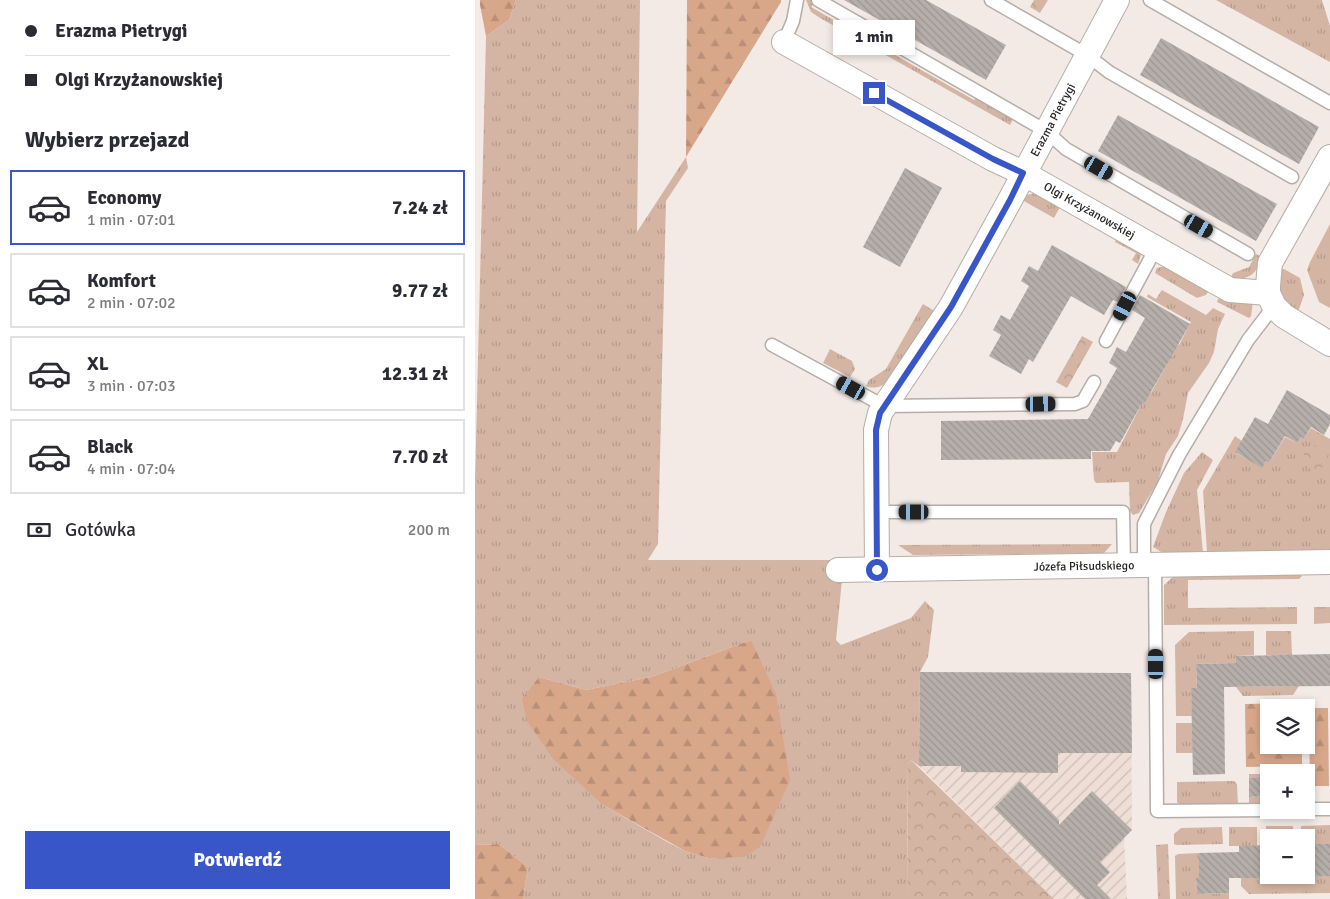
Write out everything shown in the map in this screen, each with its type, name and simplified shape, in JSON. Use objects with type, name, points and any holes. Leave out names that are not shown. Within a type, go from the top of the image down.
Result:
[{"type":"street","name":"Erazma Pietrygi","points":[[877,570],[876,430],[880,413],[951,307],[1117,0]]},
{"type":"street","name":"Olgi Krzyżanowskiej","points":[[784,42],[993,159],[1023,173],[1230,290],[1271,300]]},
{"type":"street","points":[[1330,157],[1270,263],[1271,300],[1284,316],[1330,344]]},
{"type":"street","name":"Józefa Piłsudskiego","points":[[838,570],[1330,562]]},
{"type":"lane","points":[[784,42],[793,21],[797,0]]},
{"type":"lane","points":[[818,0],[1046,131],[1066,149],[1249,254]]},
{"type":"lane","points":[[991,0],[1087,55],[1109,72],[1291,177]]},
{"type":"lane","points":[[1150,0],[1330,103]]},
{"type":"lane","points":[[1106,341],[1156,248]]},
{"type":"lane","points":[[1260,810],[1157,811],[1141,565],[1144,524],[1179,456],[1271,300]]},
{"type":"lane","points":[[772,345],[884,406],[1075,404],[1083,401],[1094,382]]},
{"type":"lane","points":[[877,512],[1123,512],[1141,565]]},
{"type":"lane","points":[[1315,809],[1330,808]]},
{"type":"shaded area","points":[[920,672],[1131,673],[1132,830],[1124,837],[1127,899],[1054,899],[919,766]]},
{"type":"green space","points":[[480,0],[516,0],[509,20],[486,36],[480,5]]},
{"type":"green space","points":[[516,0],[640,0],[637,232],[686,157],[688,168],[666,201],[658,544],[648,560],[842,560],[836,640],[841,645],[911,618],[925,601],[934,610],[928,657],[920,672],[919,766],[911,760],[908,764],[907,899],[523,899],[528,867],[499,844],[475,845],[475,481],[486,36],[509,20]],"holes":[[[751,640],[708,858],[685,851],[671,844],[603,805],[539,677],[586,690],[651,677]]]},
{"type":"green space","points":[[687,0],[781,0],[781,2],[686,157]]},
{"type":"green space","points":[[806,0],[815,0],[811,7],[974,100],[976,98],[1013,119],[1010,125],[820,18],[811,12]]},
{"type":"green space","points":[[1034,0],[1048,0],[1040,13],[1030,7]]},
{"type":"green space","points":[[1216,0],[1322,0],[1330,26],[1330,62]]},
{"type":"green space","points":[[1035,193],[1060,207],[1054,218],[1022,200],[1027,195]]},
{"type":"green space","points":[[1330,224],[1330,308],[1319,302],[1307,270]]},
{"type":"green space","points":[[1116,239],[1136,247],[1141,255],[1138,264],[1132,260],[1136,253],[1115,242]]},
{"type":"green space","points":[[1256,254],[1264,258],[1251,275],[1242,279],[1230,279],[1233,273],[1249,267]]},
{"type":"green space","points":[[1169,265],[1210,289],[1206,295],[1197,298],[1155,273],[1157,268]]},
{"type":"green space","points":[[1281,269],[1300,278],[1304,295],[1297,315],[1280,295],[1278,283]]},
{"type":"green space","points":[[1162,290],[1206,315],[1213,308],[1225,314],[1218,329],[1214,352],[1209,363],[1188,393],[1178,436],[1166,454],[1158,481],[1139,513],[1133,515],[1130,511],[1129,482],[1096,483],[1094,480],[1092,452],[1117,452],[1141,405],[1138,403],[1146,390],[1151,393],[1167,364],[1173,341],[1179,345],[1191,322],[1147,297],[1148,294],[1156,299]]},
{"type":"green space","points":[[1220,295],[1253,302],[1251,316],[1249,318],[1217,302]]},
{"type":"green space","points":[[923,304],[936,312],[890,379],[879,387],[866,386],[869,380],[886,369]]},
{"type":"green space","points":[[1082,336],[1093,342],[1067,388],[1056,382]]},
{"type":"green space","points":[[830,349],[852,361],[855,369],[850,377],[823,363]]},
{"type":"green space","points":[[1311,428],[1330,439],[1330,551],[1207,552],[1203,491],[1235,436],[1242,441],[1236,453],[1262,467],[1266,461],[1269,463],[1285,437],[1297,443],[1301,437],[1304,439]]},
{"type":"green space","points":[[1314,445],[1326,451],[1330,463],[1320,469],[1311,470],[1305,462],[1304,451]]},
{"type":"green space","points":[[1202,452],[1213,460],[1197,490],[1203,552],[1163,553],[1153,547],[1166,512],[1184,473]]},
{"type":"green space","points":[[1112,544],[1104,553],[913,555],[898,545]]},
{"type":"green space","points":[[1299,572],[1302,576],[1299,579],[1188,580],[1188,608],[1297,607],[1297,624],[1164,625],[1164,585],[1175,575]]},
{"type":"green space","points":[[1314,607],[1330,607],[1330,623],[1314,624]]},
{"type":"green space","points":[[1254,631],[1254,655],[1236,656],[1236,663],[1196,664],[1197,688],[1191,688],[1192,716],[1176,716],[1175,645],[1189,632]]},
{"type":"green space","points":[[1266,631],[1291,631],[1292,655],[1266,655]]},
{"type":"green space","points":[[751,640],[776,694],[790,780],[760,847],[744,857],[708,858],[685,851],[603,805],[553,759],[527,721],[522,699],[539,677],[586,690],[651,677]]},
{"type":"green space","points":[[1299,686],[1293,695],[1243,696],[1236,687]]},
{"type":"green space","points":[[1245,704],[1260,704],[1260,754],[1302,754],[1302,764],[1260,764],[1260,767],[1246,767]]},
{"type":"green space","points":[[1315,708],[1328,708],[1329,786],[1315,786],[1315,764],[1310,764],[1310,754],[1315,754]]},
{"type":"green space","points":[[1176,723],[1192,723],[1193,753],[1176,753]]},
{"type":"green space","points":[[911,760],[1054,899],[907,899],[908,764]]},
{"type":"green space","points":[[1249,774],[1260,774],[1260,778],[1249,778]]},
{"type":"green space","points":[[1234,781],[1237,784],[1238,805],[1181,805],[1177,802],[1177,782]]},
{"type":"green space","points":[[1260,796],[1260,804],[1249,805],[1249,797]]},
{"type":"green space","points":[[1330,825],[1330,844],[1315,844],[1315,829],[1301,829],[1301,826]]},
{"type":"green space","points":[[1266,826],[1293,826],[1293,829],[1266,829]]},
{"type":"green space","points":[[1222,827],[1223,844],[1174,844],[1174,834],[1181,828]]},
{"type":"green space","points":[[1229,827],[1257,827],[1257,846],[1229,846]]},
{"type":"green space","points":[[499,844],[528,867],[523,899],[475,899],[475,845]]},
{"type":"green space","points":[[1168,844],[1170,899],[1158,899],[1156,845]]},
{"type":"green space","points":[[1199,853],[1199,878],[1196,878],[1197,894],[1229,893],[1229,899],[1176,899],[1175,856],[1178,854]]},
{"type":"green space","points":[[1315,876],[1330,876],[1330,893],[1249,894],[1241,886],[1241,878],[1260,878],[1260,884],[1315,884]]},
{"type":"building","points":[[844,0],[926,0],[1006,45],[986,80]]},
{"type":"building","points":[[1161,38],[1319,127],[1299,164],[1140,75]]},
{"type":"building","points":[[1118,115],[1277,204],[1256,241],[1098,151]]},
{"type":"building","points":[[905,168],[942,188],[900,267],[863,247]]},
{"type":"building","points":[[1052,245],[1126,287],[1118,302],[1113,300],[1104,315],[1071,296],[1033,362],[1029,359],[1021,374],[989,356],[1001,335],[993,330],[1001,315],[1010,320],[1029,286],[1021,281],[1029,266],[1038,271]]},
{"type":"building","points":[[1140,295],[1190,324],[1120,443],[1116,441],[1110,451],[1091,451],[1091,459],[941,460],[941,421],[1088,419],[1117,368],[1109,363],[1117,347],[1126,352],[1145,318],[1132,310]]},
{"type":"building","points":[[1287,390],[1330,415],[1330,424],[1324,435],[1311,427],[1304,439],[1301,437],[1297,443],[1285,436],[1269,463],[1266,461],[1262,468],[1235,452],[1255,417],[1268,424]]},
{"type":"building","points":[[1330,654],[1330,686],[1224,687],[1225,774],[1193,775],[1191,688],[1197,688],[1196,664],[1236,663],[1236,656]]},
{"type":"building","points":[[920,672],[1131,673],[1132,753],[1058,753],[1058,773],[961,772],[961,766],[919,766]]},
{"type":"building","points":[[1249,778],[1260,778],[1260,796],[1249,797]]},
{"type":"building","points":[[1020,781],[1059,820],[1059,825],[1092,791],[1132,830],[1100,862],[1110,872],[1097,885],[1111,899],[1085,899],[994,808]]},
{"type":"building","points":[[1315,844],[1330,844],[1330,876],[1315,877]]},
{"type":"building","points":[[1260,845],[1260,878],[1229,878],[1229,893],[1197,894],[1196,878],[1199,878],[1199,853],[1239,852],[1239,846]]},
{"type":"route","points":[[874,93],[993,159],[1023,173],[951,307],[880,413],[876,430],[877,570]]}]
